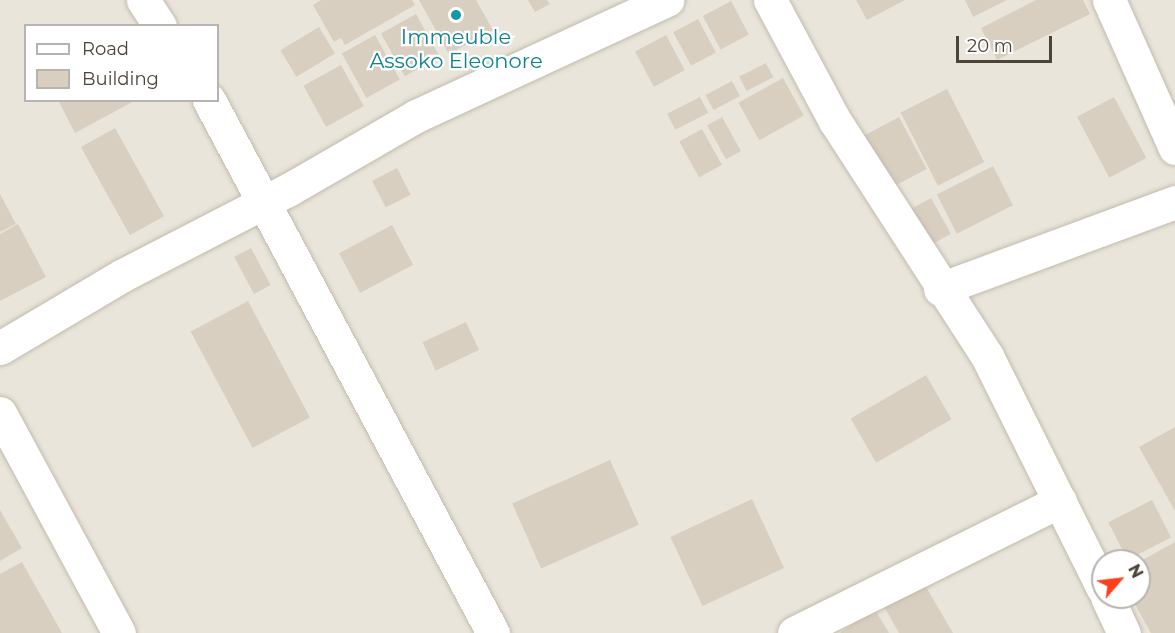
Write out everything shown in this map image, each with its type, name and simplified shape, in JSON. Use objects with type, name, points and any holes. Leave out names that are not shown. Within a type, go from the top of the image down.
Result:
[{"type":"street","points":[[143,0],[159,24]]},
{"type":"street","points":[[0,348],[123,275],[264,202],[416,116],[667,0]]},
{"type":"street","points":[[770,0],[835,121],[940,289],[987,356],[1091,564]]},
{"type":"street","points":[[1109,0],[1175,148]]},
{"type":"street","points":[[209,102],[264,202],[416,495],[493,633]]},
{"type":"street","points":[[940,289],[1175,202]]},
{"type":"street","points":[[0,413],[119,633]]},
{"type":"street","points":[[794,633],[1060,501]]},
{"type":"street","points":[[1113,609],[1124,633]]},
{"type":"shaded area","points":[[0,0],[1175,0],[1175,633],[0,633]]},
{"type":"building","points":[[321,0],[412,0],[415,5],[345,45],[341,38],[334,42],[313,5]]},
{"type":"building","name":"Immeuble Assoko Eleonore","points":[[419,0],[476,0],[493,30],[449,54]]},
{"type":"building","points":[[528,0],[547,0],[550,4],[535,12]]},
{"type":"building","points":[[856,0],[905,0],[867,20]]},
{"type":"building","points":[[965,0],[1007,0],[973,17]]},
{"type":"building","points":[[1036,0],[1083,0],[1090,14],[997,60],[981,28]]},
{"type":"building","points":[[731,1],[749,35],[721,50],[703,16]]},
{"type":"building","points":[[416,14],[440,57],[405,76],[381,33]]},
{"type":"building","points":[[698,19],[716,53],[691,66],[673,32]]},
{"type":"building","points":[[319,27],[335,54],[296,77],[280,50]]},
{"type":"building","points":[[375,35],[400,80],[366,98],[342,53]]},
{"type":"building","points":[[666,35],[685,70],[654,87],[635,51]]},
{"type":"building","points":[[766,63],[773,77],[747,91],[739,77]]},
{"type":"building","points":[[341,65],[364,106],[326,127],[303,86]]},
{"type":"building","points":[[783,78],[804,116],[759,140],[738,103]]},
{"type":"building","points":[[732,81],[740,96],[713,110],[706,95]]},
{"type":"building","points":[[947,89],[984,162],[938,186],[901,113]]},
{"type":"building","points":[[700,97],[708,113],[675,130],[667,114]]},
{"type":"building","points":[[1114,97],[1146,158],[1109,178],[1077,117]]},
{"type":"building","points":[[59,102],[132,102],[75,133]]},
{"type":"building","points":[[722,117],[741,151],[726,159],[707,125]]},
{"type":"building","points":[[899,117],[927,169],[891,188],[864,136]]},
{"type":"building","points":[[115,128],[164,216],[130,235],[81,147]]},
{"type":"building","points":[[702,129],[722,165],[699,177],[679,142]]},
{"type":"building","points":[[993,166],[1013,205],[957,234],[937,195]]},
{"type":"building","points":[[397,168],[411,195],[386,207],[372,181]]},
{"type":"building","points":[[0,194],[16,224],[0,232]]},
{"type":"building","points":[[931,198],[951,234],[929,246],[909,210]]},
{"type":"building","points":[[18,224],[46,277],[0,301],[0,234]]},
{"type":"building","points":[[392,225],[413,265],[360,293],[339,253]]},
{"type":"building","points":[[251,248],[271,285],[254,294],[234,257]]},
{"type":"building","points":[[248,301],[310,418],[253,448],[191,332]]},
{"type":"building","points":[[466,322],[479,350],[436,370],[422,342]]},
{"type":"building","points":[[926,375],[952,419],[876,463],[851,418]]},
{"type":"building","points":[[1175,427],[1175,511],[1139,447]]},
{"type":"building","points":[[610,460],[639,525],[541,568],[512,504]]},
{"type":"building","points":[[752,499],[784,568],[703,606],[670,537]]},
{"type":"building","points":[[1152,500],[1171,537],[1148,549],[1122,549],[1108,522]]},
{"type":"building","points":[[0,510],[22,548],[0,561]]},
{"type":"building","points":[[1175,542],[1175,633],[1151,633],[1138,609],[1151,609],[1151,555]]},
{"type":"building","points":[[22,562],[62,633],[0,633],[0,574]]},
{"type":"building","points":[[922,580],[953,633],[899,633],[882,603]]},
{"type":"building","points":[[874,608],[889,633],[840,633]]},
{"type":"place","name":"Immeuble Assoko Eleonore","points":[[456,15]]}]
